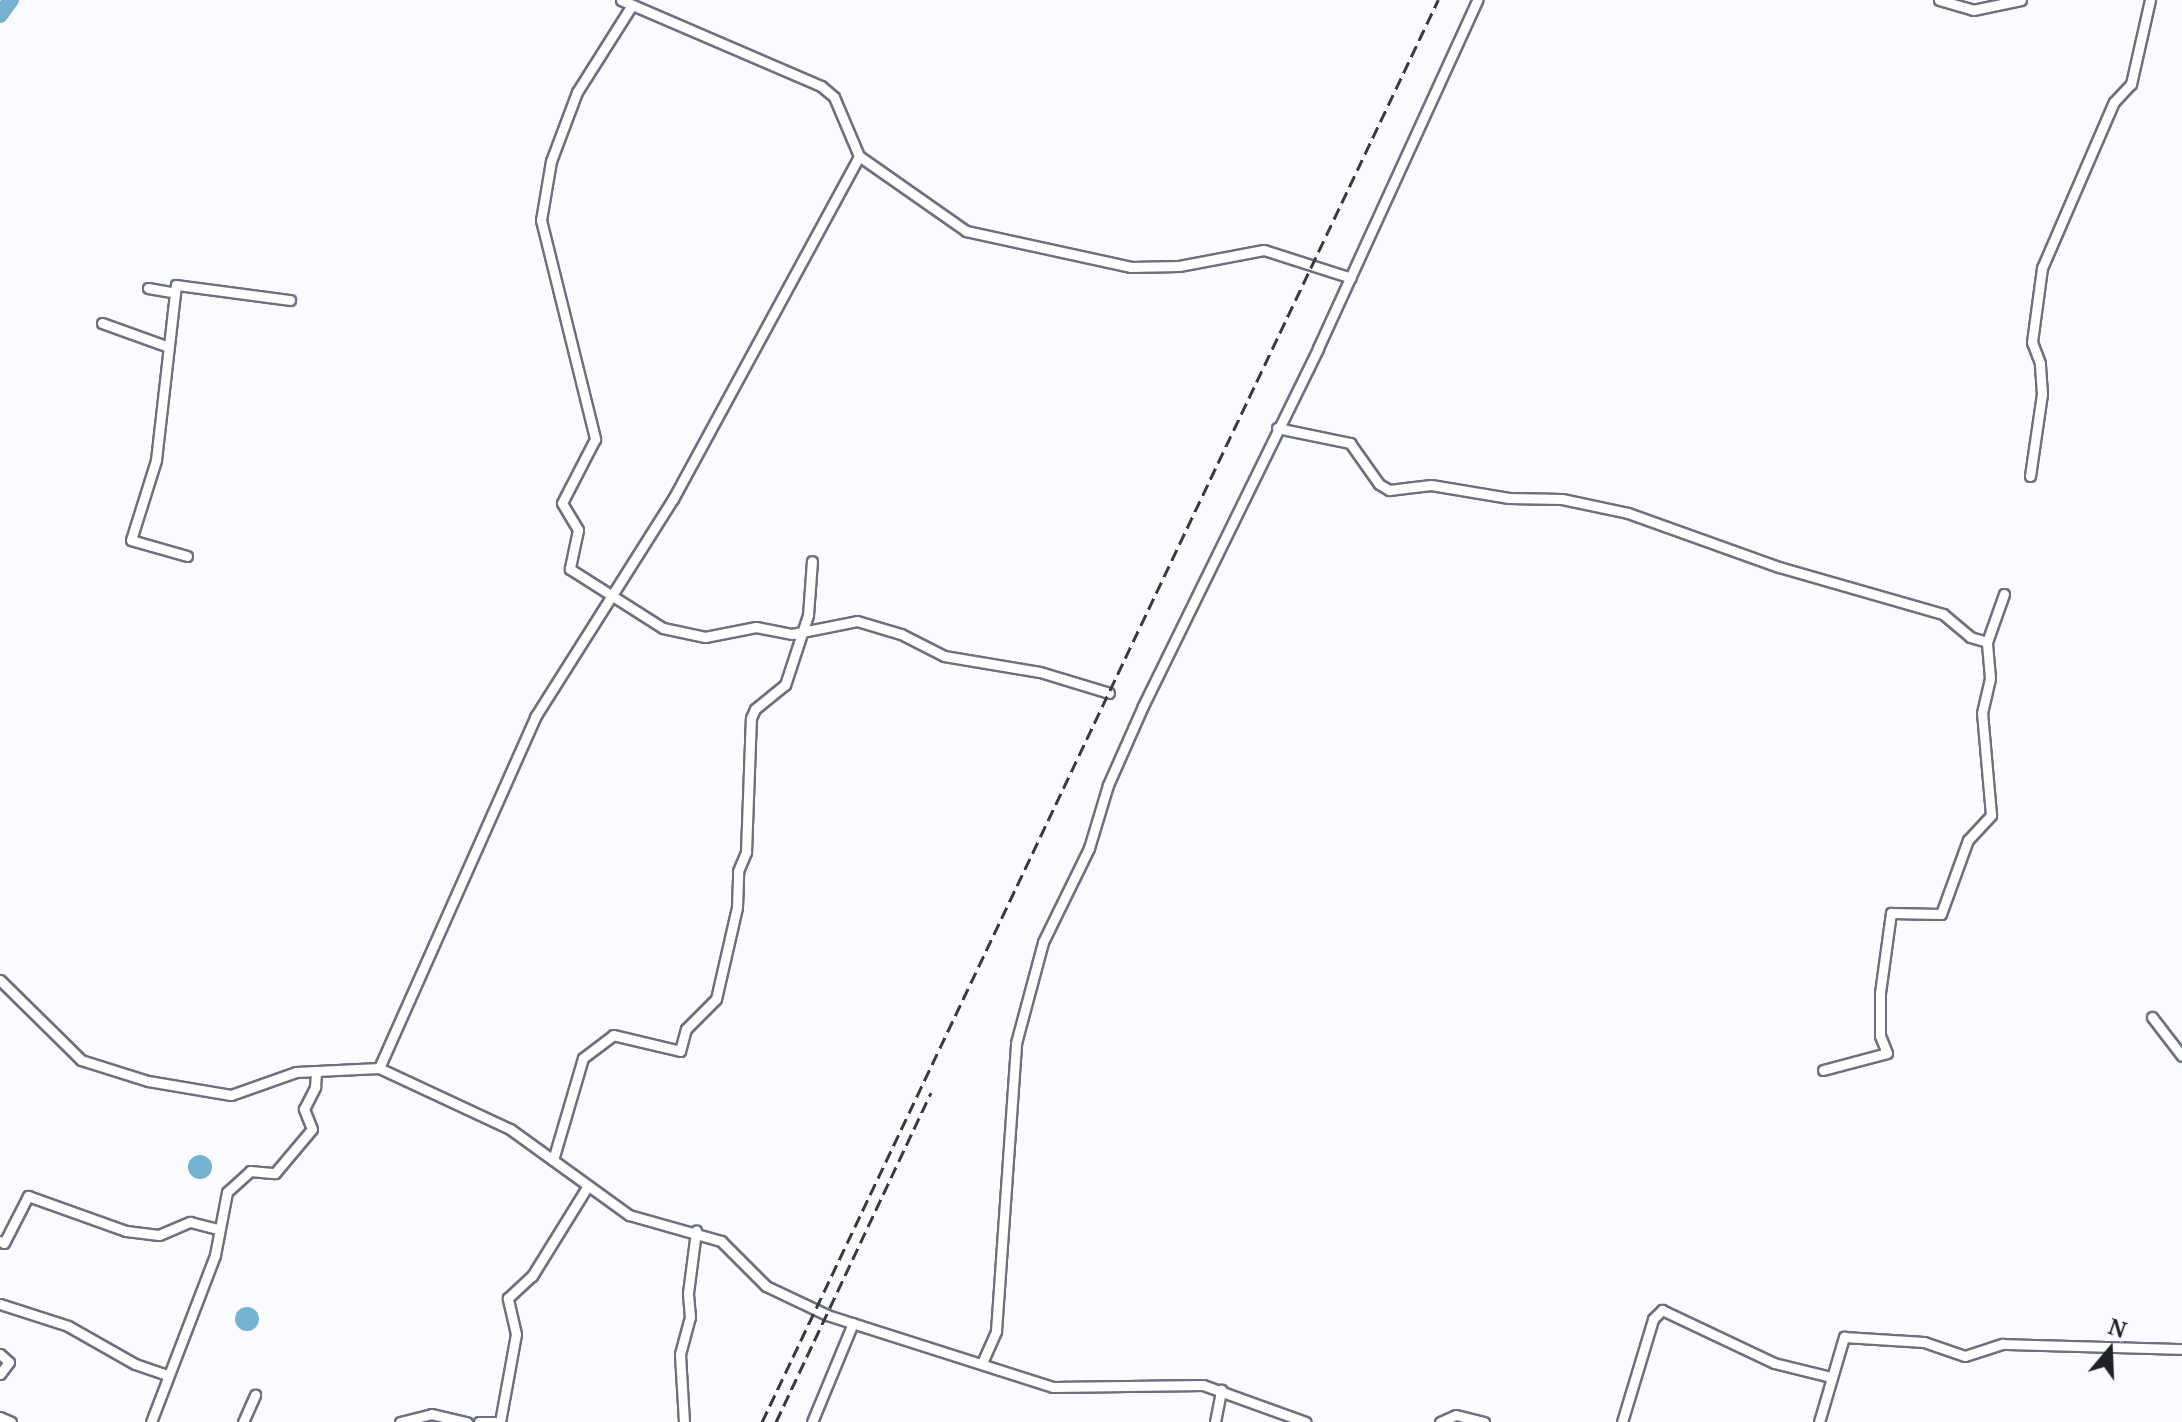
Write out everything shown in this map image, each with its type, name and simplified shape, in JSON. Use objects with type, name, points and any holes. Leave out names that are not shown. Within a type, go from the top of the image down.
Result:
[{"type":"street","points":[[621,0],[821,86],[837,103],[859,156],[956,226],[998,239],[1131,267],[1179,266],[1264,250],[1351,278]]},
{"type":"street","points":[[982,1363],[996,1331],[1013,1072],[1032,971],[1089,848],[1108,785],[1143,706],[1351,278],[1477,0]]},
{"type":"street","points":[[1939,0],[1973,10],[2021,0]]},
{"type":"street","points":[[2030,476],[2042,394],[2040,363],[2032,342],[2042,268],[2114,102],[2131,84],[2150,0]]},
{"type":"street","points":[[632,5],[577,92],[551,161],[541,220],[595,439],[562,503],[578,530],[570,569],[613,592],[663,628],[705,637],[756,627],[792,634],[857,621],[901,634],[944,656],[1040,672],[1109,693]]},
{"type":"street","points":[[379,1068],[535,717],[673,499],[859,156]]},
{"type":"street","points":[[187,556],[131,540],[158,447],[166,346],[176,285],[290,300]]},
{"type":"street","points":[[148,288],[175,293]]},
{"type":"street","points":[[102,323],[166,346]]},
{"type":"street","points":[[1277,428],[1350,443],[1379,484],[1389,490],[1431,485],[1509,498],[1562,499],[1628,513],[1779,567],[1943,614],[1970,637],[1987,642]]},
{"type":"street","points":[[553,1160],[583,1058],[613,1035],[680,1051],[686,1029],[716,999],[737,907],[738,871],[746,852],[751,718],[755,709],[785,685],[804,631],[812,561]]},
{"type":"street","points":[[1823,1070],[1887,1053],[1880,1036],[1880,993],[1891,913],[1941,914],[1968,840],[1991,815],[1982,713],[1990,678],[1987,642],[2004,594]]},
{"type":"street","points":[[0,980],[81,1060],[148,1081],[231,1095],[285,1074],[379,1068],[510,1129],[586,1189],[629,1215],[696,1231],[731,1248],[779,1294],[853,1323],[1060,1388],[1190,1385],[1221,1390],[1306,1422]]},
{"type":"street","points":[[2152,1017],[2182,1056]]},
{"type":"street","points":[[151,1422],[215,1255],[227,1192],[250,1171],[275,1173],[312,1129],[304,1109],[315,1087],[316,1071]]},
{"type":"street","points":[[479,1422],[497,1422],[516,1334],[508,1298],[532,1276],[586,1189]]},
{"type":"street","points":[[0,1241],[4,1243],[28,1196],[126,1231],[159,1235],[190,1222],[218,1229]]},
{"type":"street","points":[[684,1422],[680,1354],[690,1317],[688,1293],[696,1231]]},
{"type":"street","points":[[0,1304],[68,1326],[135,1364],[167,1375]]},
{"type":"street","points":[[1622,1422],[1653,1319],[1662,1310],[1774,1363],[1831,1377]]},
{"type":"street","points":[[812,1422],[853,1323]]},
{"type":"street","points":[[1819,1422],[1844,1337],[1924,1342],[1965,1356],[2003,1344],[2182,1349]]},
{"type":"street","points":[[0,1354],[9,1362],[0,1374]]},
{"type":"street","points":[[1215,1422],[1221,1390]]},
{"type":"street","points":[[243,1422],[255,1395]]},
{"type":"street","points":[[400,1422],[431,1414],[467,1422]]},
{"type":"street","points":[[1440,1422],[1456,1415],[1484,1422]]},
{"type":"street","points":[[0,1417],[11,1422]]},
{"type":"water","points":[[200,1155],[208,1159],[212,1167],[208,1175],[200,1179],[192,1175],[188,1167],[192,1159]]},
{"type":"water","points":[[247,1307],[256,1310],[259,1319],[256,1328],[247,1331],[238,1328],[235,1319],[238,1310]]},
{"type":"waterway","points":[[0,15],[11,0]]},
{"type":"railway","points":[[762,1422],[1438,0]]},
{"type":"railway","points":[[776,1422],[931,1093]]}]
